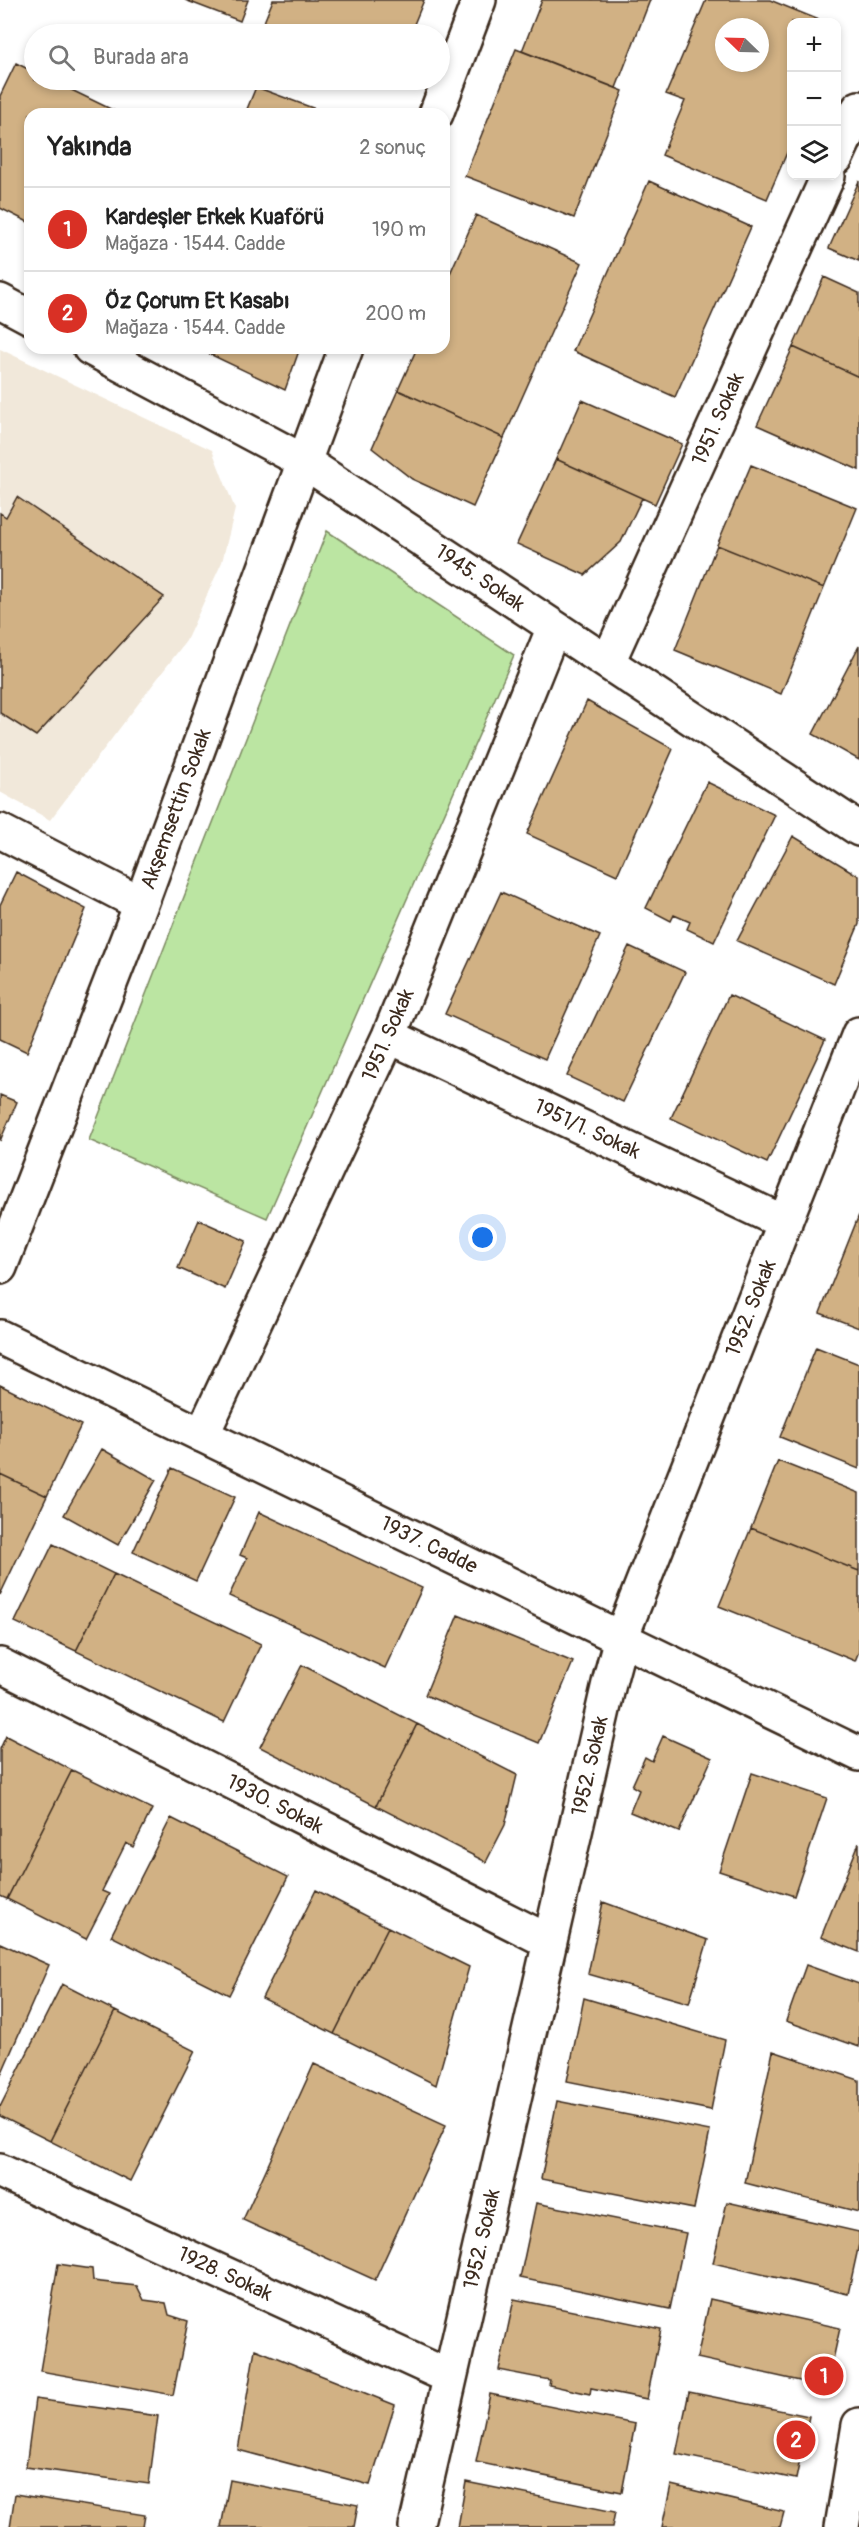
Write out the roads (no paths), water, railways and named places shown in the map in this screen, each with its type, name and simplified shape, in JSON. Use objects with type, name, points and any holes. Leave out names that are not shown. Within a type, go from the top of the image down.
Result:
[{"type":"street","points":[[450,77],[479,0]]},
{"type":"street","points":[[438,108],[445,90]]},
{"type":"street","points":[[841,149],[859,108]]},
{"type":"street","name":"1951. Sokak","points":[[608,662],[826,180]]},
{"type":"street","points":[[0,301],[24,314]]},
{"type":"street","name":"1945. Sokak","points":[[101,354],[303,461],[859,829]]},
{"type":"street","name":"Akşemsettin Sokak","points":[[0,1267],[141,904],[344,354]]},
{"type":"street","name":"1951. Sokak","points":[[202,1435],[389,1036],[554,627]]},
{"type":"street","points":[[0,831],[141,904]]},
{"type":"street","name":"1952. Sokak","points":[[416,2527],[621,1638],[859,1034]]},
{"type":"street","name":"1951/1. Sokak","points":[[389,1036],[785,1223]]},
{"type":"street","name":"1937. Cadde","points":[[0,1337],[859,1754]]},
{"type":"street","name":"1930. Sokak","points":[[0,1665],[550,1942]]},
{"type":"street","name":"1928. Sokak","points":[[1,2179],[450,2378]]},
{"type":"street","points":[[842,2527],[859,2425]]},
{"type":"place","name":"Kardeşler Erkek Kuaförü","points":[[824,2376]]},
{"type":"place","name":"Öz Çorum Et Kasabı","points":[[796,2440]]}]
